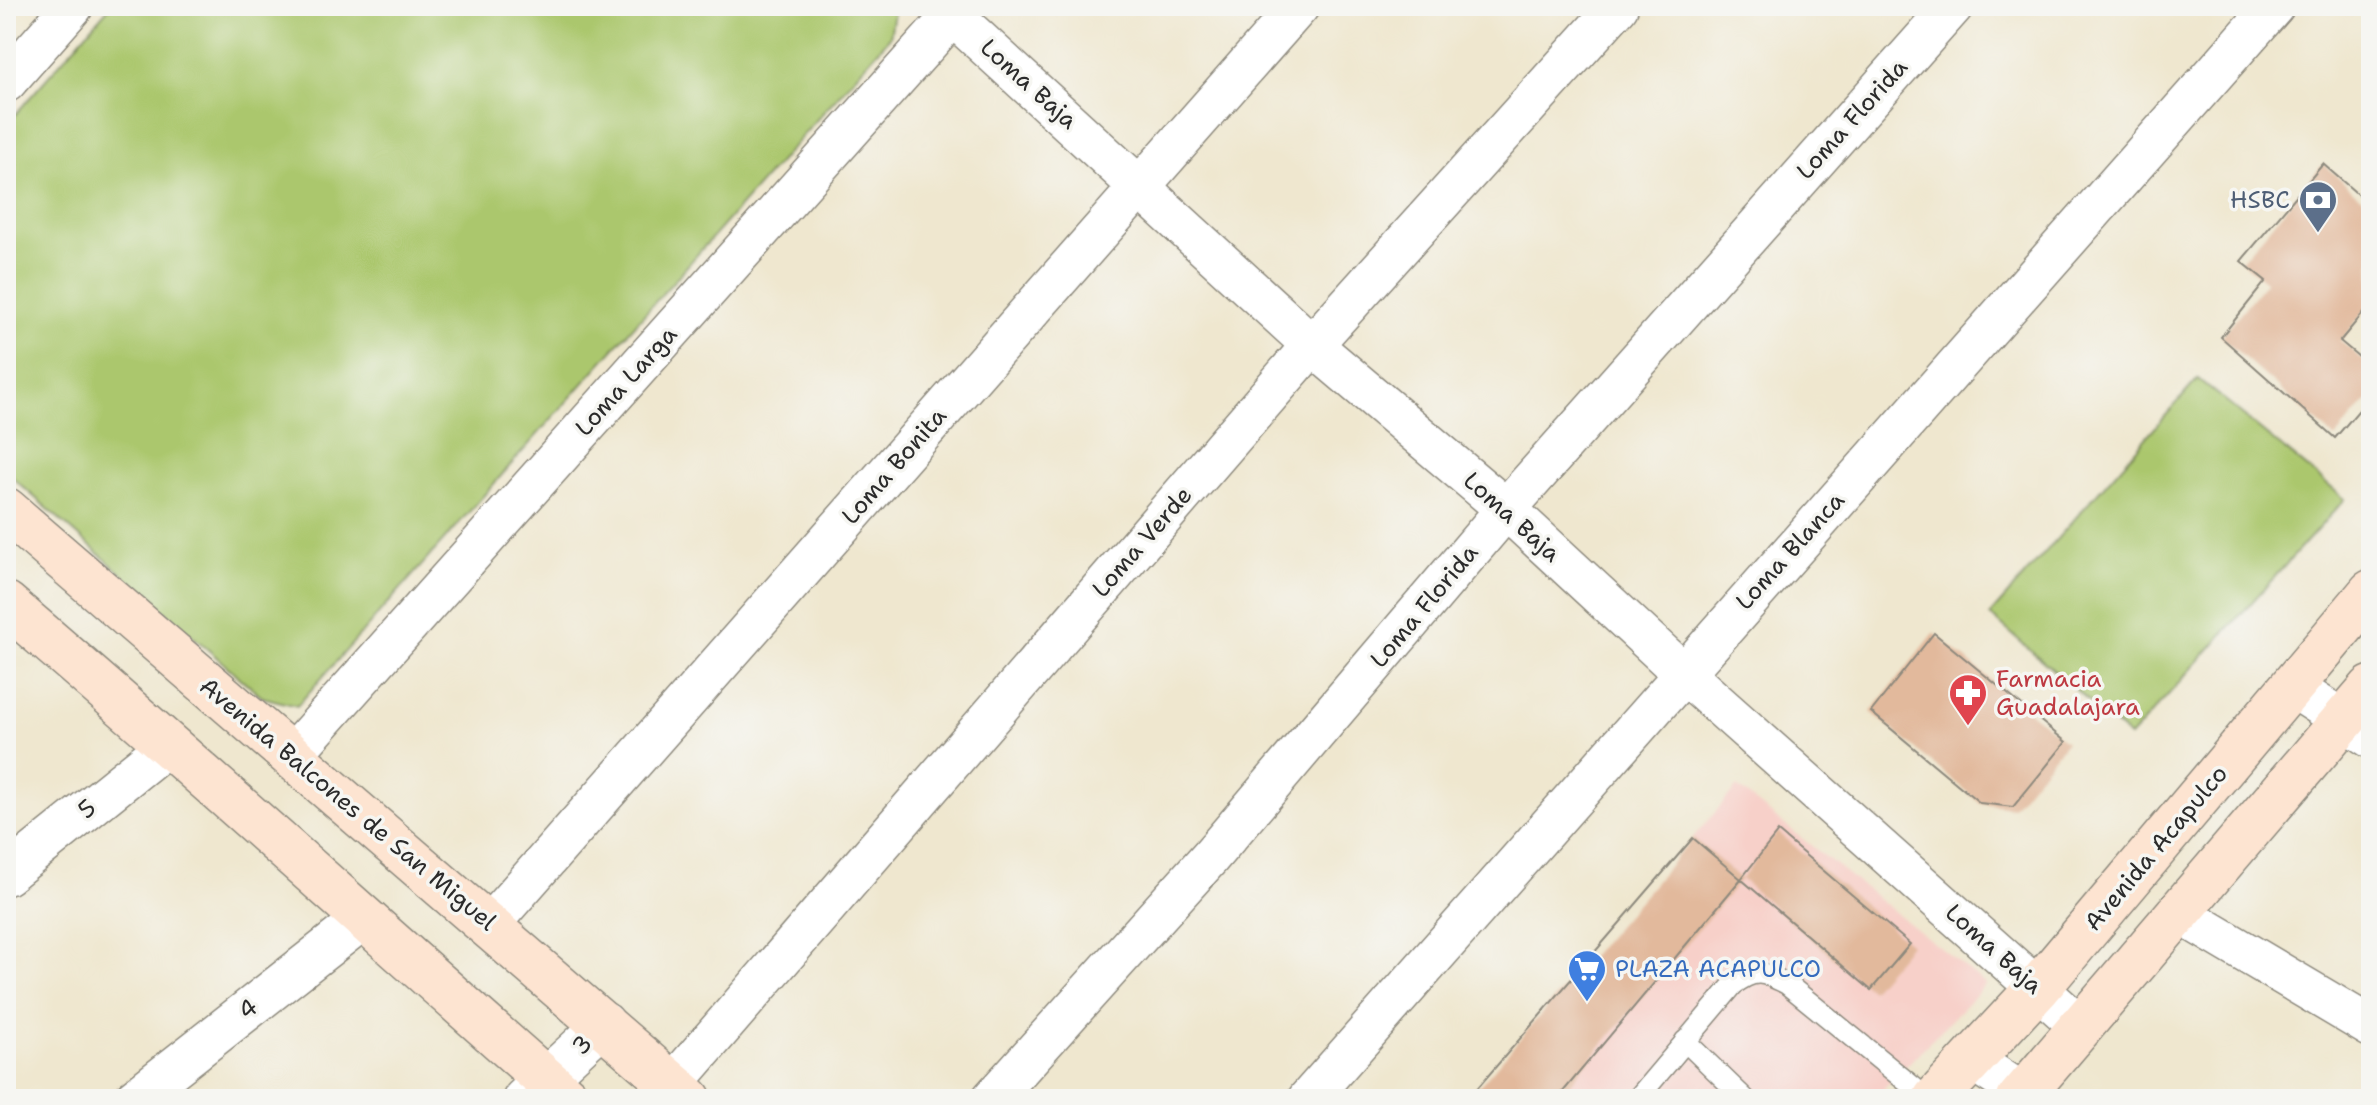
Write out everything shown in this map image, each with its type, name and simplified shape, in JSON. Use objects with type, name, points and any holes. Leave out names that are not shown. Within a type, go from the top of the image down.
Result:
[{"type":"street","points":[[6,82],[73,6]]},
{"type":"street","name":"Loma Bonita","points":[[489,925],[1299,6]]},
{"type":"street","name":"Loma Verde","points":[[681,1092],[1312,345],[1618,6]]},
{"type":"street","name":"Loma Florida","points":[[992,1099],[1210,857],[1506,509],[1953,6]]},
{"type":"street","name":"Loma Blanca","points":[[1308,1099],[1682,672],[2274,6]]},
{"type":"street","name":"Loma Baja","points":[[952,9],[1312,345],[1506,509],[1682,672],[2081,1027]]},
{"type":"street","name":"Loma Larga","points":[[290,757],[952,9]]},
{"type":"street","name":"Avenida Balcones de San Miguel","points":[[6,510],[290,757],[605,1023],[681,1092]]},
{"type":"street","name":"Avenida Acapulco","points":[[1935,1099],[2038,988],[2371,592]]},
{"type":"street","points":[[6,604],[169,744],[546,1093]]},
{"type":"street","points":[[1972,1060],[2025,1098],[2179,913],[2362,716],[2292,687]]},
{"type":"street","name":"5","points":[[6,875],[169,744]]},
{"type":"street","points":[[2179,913],[2371,1027]]},
{"type":"street","name":"4","points":[[134,1099],[362,920]]},
{"type":"street","name":"3","points":[[546,1093],[605,1023]]},
{"type":"lane","points":[[1637,1099],[1733,985],[1749,973],[1766,974],[1787,984],[1928,1099]]},
{"type":"lane","points":[[1685,1041],[1745,1099]]},
{"type":"shaded area","name":"PLAZA ACAPULCO","points":[[1737,787],[1986,984],[1874,1099],[1468,1099]]},
{"type":"green space","points":[[110,6],[895,6],[890,37],[297,706],[262,697],[6,472],[6,125]]},
{"type":"green space","points":[[2198,379],[2345,499],[2130,737],[1990,615]]},
{"type":"building","points":[[2323,164],[2371,206],[2371,304],[2340,341],[2371,367],[2371,396],[2335,438],[2221,337],[2266,281],[2241,261]]},
{"type":"building","name":"Farmacia Guadalajara","points":[[1934,633],[2066,742],[2013,807],[1980,803],[1871,712]]},
{"type":"building","points":[[1778,832],[1910,944],[1871,990],[1741,879]]},
{"type":"building","points":[[1693,838],[1741,879],[1557,1099],[1468,1099]]},
{"type":"place","name":"HSBC","points":[[2318,234]]},
{"type":"place","name":"Farmacia Guadalajara","points":[[1968,727]]},
{"type":"place","name":"PLAZA ACAPULCO","points":[[1587,1003]]}]
